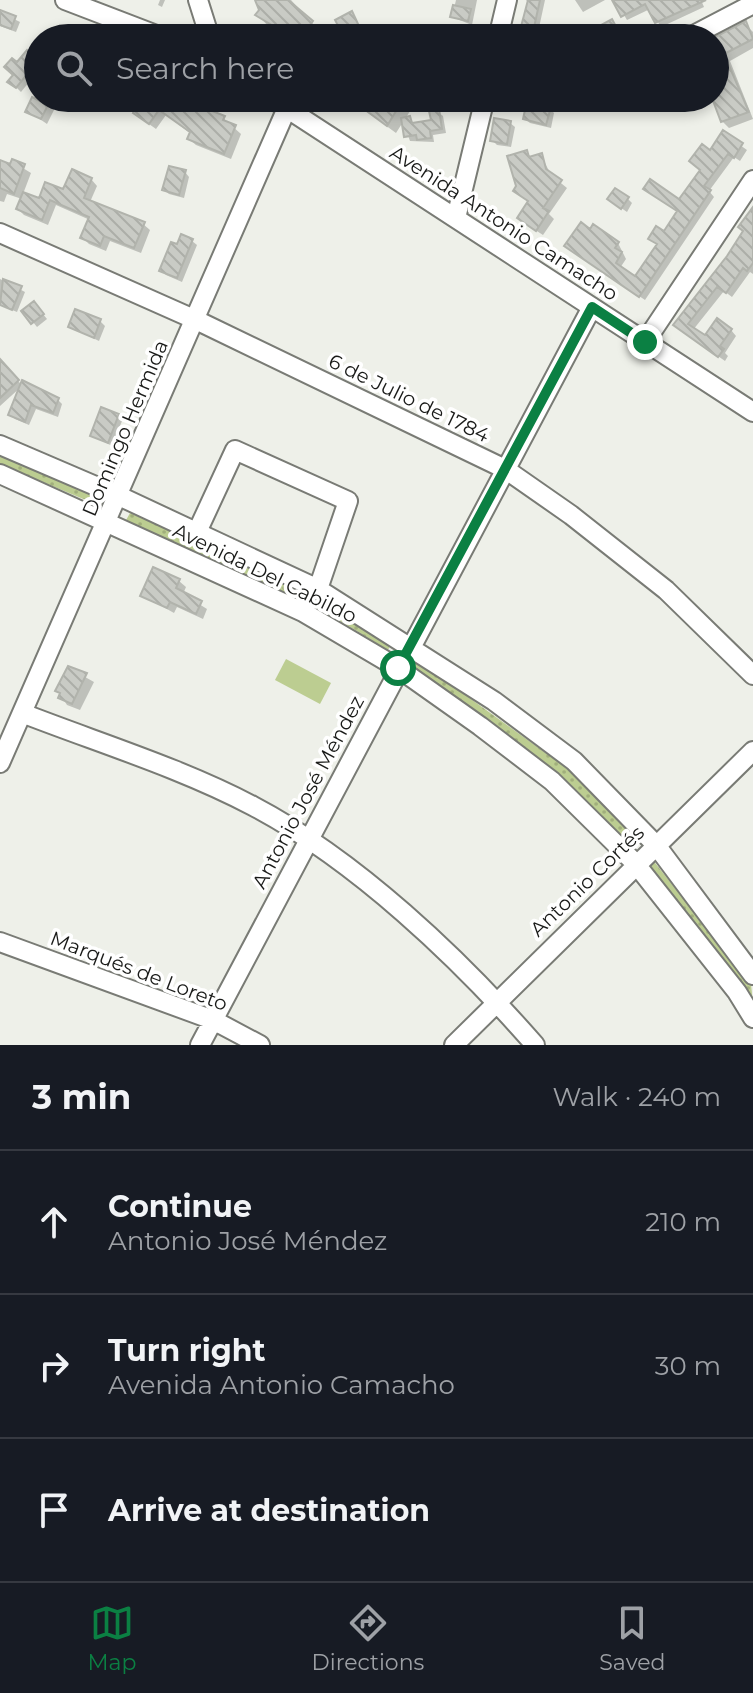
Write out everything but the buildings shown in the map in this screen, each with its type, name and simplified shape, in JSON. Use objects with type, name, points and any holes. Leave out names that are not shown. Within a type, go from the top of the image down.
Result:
[{"type":"street","points":[[65,0],[128,24]]},
{"type":"street","points":[[198,0],[206,24]]},
{"type":"street","points":[[501,24],[507,0]]},
{"type":"street","points":[[715,24],[753,4]]},
{"type":"street","name":"Domingo Hermida","points":[[0,763],[196,320],[276,112]]},
{"type":"street","name":"Avenida Antonio Camacho","points":[[293,112],[753,412]]},
{"type":"street","points":[[456,218],[482,112]]},
{"type":"street","points":[[645,342],[753,180]]},
{"type":"street","name":"6 de Julio de 1784","points":[[0,233],[196,320],[505,469],[571,515],[666,590],[753,675]]},
{"type":"street","name":"Antonio José Méndez","points":[[200,1045],[592,307]]},
{"type":"street","name":"Avenida Del Cabildo","points":[[0,445],[119,496],[318,589],[494,701],[574,761],[656,845],[753,975]]},
{"type":"street","points":[[197,532],[235,450],[348,501],[318,589]]},
{"type":"street","name":"Avenida Del Cabildo","points":[[0,474],[303,612],[398,668],[552,781],[635,863],[737,992],[753,1018]]},
{"type":"street","points":[[22,713],[253,806],[308,839],[394,905],[497,1002],[535,1045]]},
{"type":"street","name":"Antonio Cortés","points":[[454,1045],[635,863],[753,751]]},
{"type":"street","name":"Marqués de Loreto","points":[[0,942],[213,1020],[260,1045]]},
{"type":"green space","points":[[0,455],[103,499],[100,506],[0,464]]},
{"type":"green space","points":[[130,513],[324,600],[391,644],[388,650],[317,607],[125,522]]},
{"type":"green space","points":[[286,659],[331,683],[320,704],[275,680]]},
{"type":"green space","points":[[417,660],[565,767],[640,843],[634,849],[560,774],[413,666]]},
{"type":"green space","points":[[652,859],[751,984],[753,1004],[647,864]]},
{"type":"route","points":[[398,668],[592,307],[645,342]]}]
